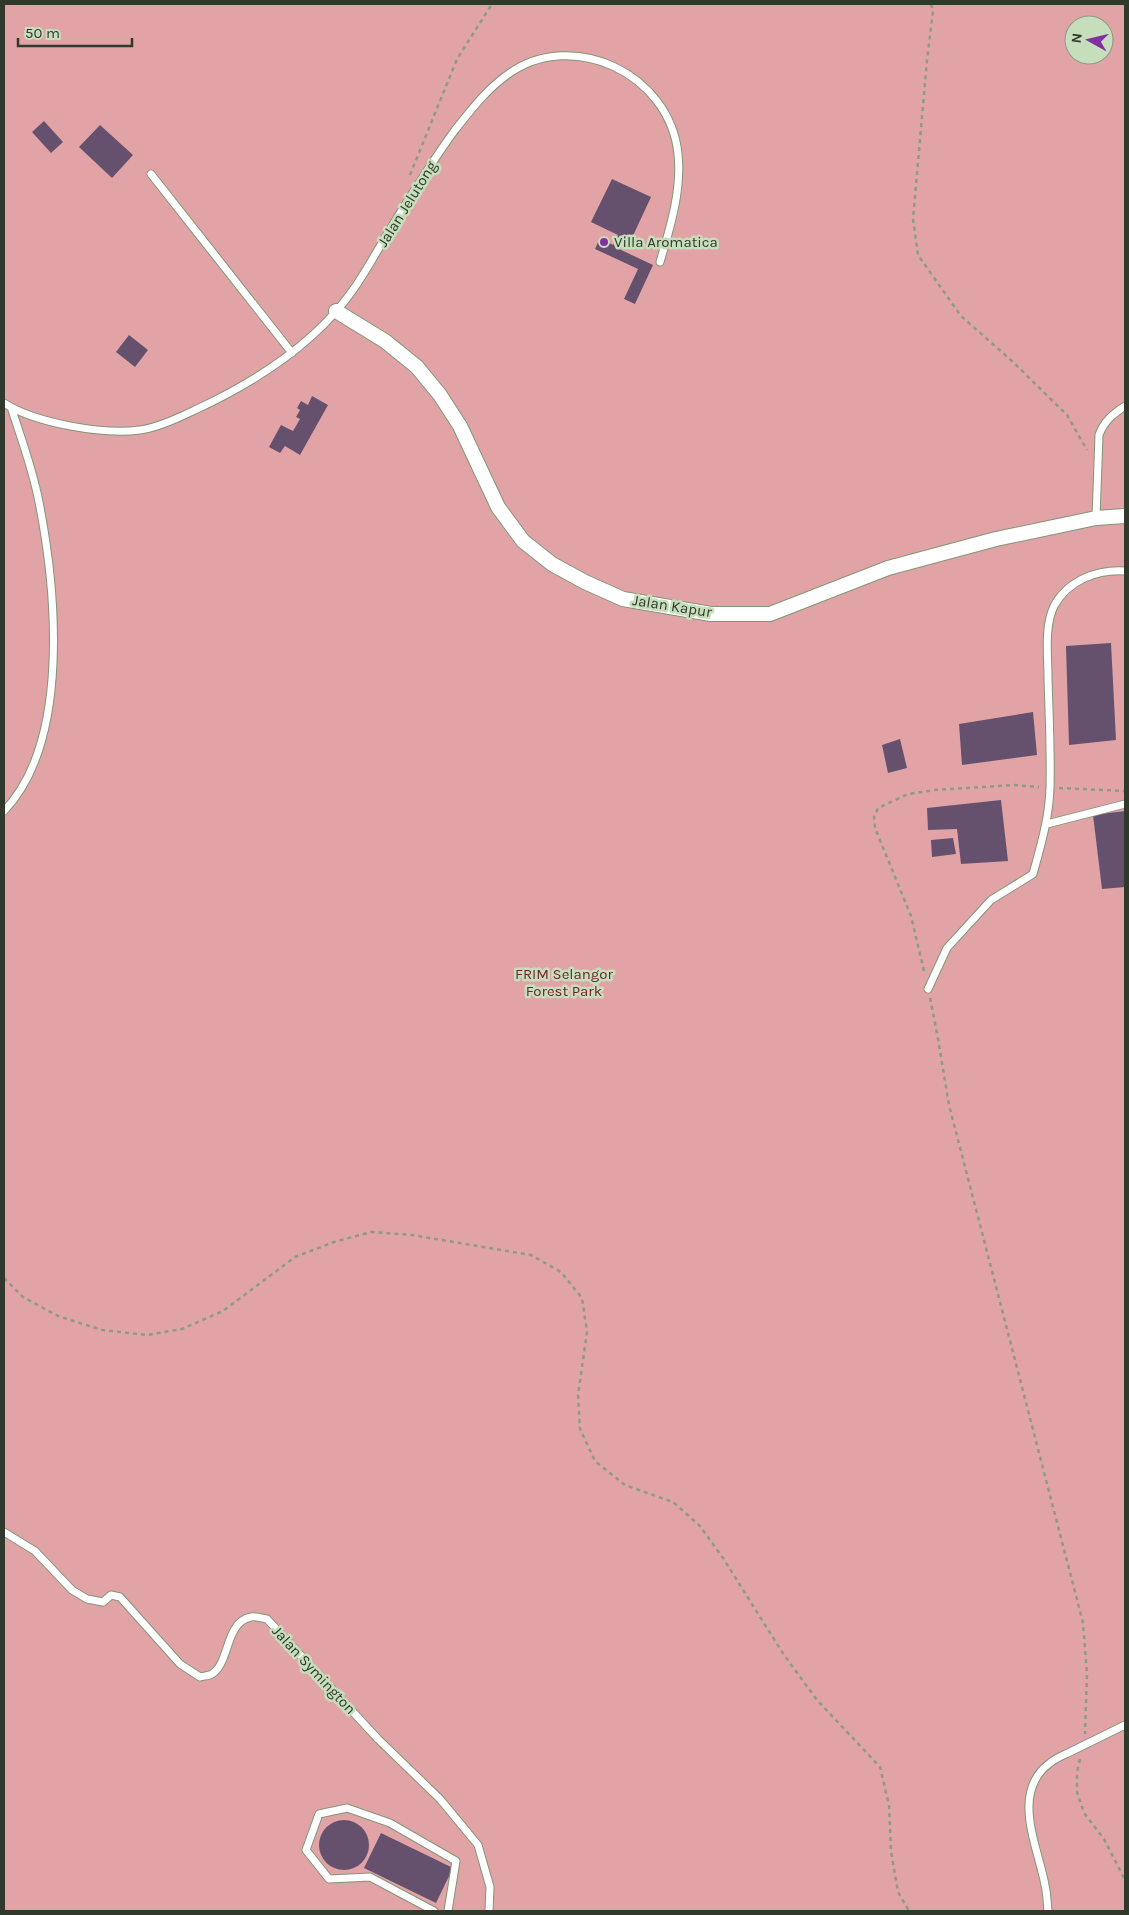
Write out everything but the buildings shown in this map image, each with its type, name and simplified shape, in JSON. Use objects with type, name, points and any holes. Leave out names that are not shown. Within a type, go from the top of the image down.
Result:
[{"type":"street","name":"Jalan Kapur","points":[[336,311],[385,341],[417,368],[440,395],[460,426],[498,507],[523,541],[552,564],[585,582],[623,599],[710,614],[770,614],[888,568],[996,540],[1096,518],[1125,516]]},
{"type":"lane","name":"Jalan Jelutong","points":[[4,403],[41,418],[80,427],[112,431],[142,430],[217,400],[252,380],[292,353],[325,324],[355,288],[440,150],[491,87],[527,63],[544,58],[566,55],[589,57],[608,64],[635,78],[659,102],[668,117],[678,154],[677,185],[673,214],[660,262]]},
{"type":"lane","points":[[151,174],[292,353]]},
{"type":"lane","points":[[1096,518],[1099,435],[1109,417],[1125,406]]},
{"type":"lane","points":[[4,811],[13,802],[26,781],[38,754],[46,714],[53,654],[53,616],[49,562],[39,500],[11,407]]},
{"type":"lane","points":[[928,989],[947,948],[991,900],[1033,874],[1047,824],[1050,788],[1047,646],[1049,621],[1054,606],[1075,582],[1109,570],[1125,570]]},
{"type":"lane","points":[[1047,824],[1125,804]]},
{"type":"lane","name":"Jalan Symington","points":[[4,1532],[35,1551],[72,1590],[87,1599],[102,1602],[111,1595],[120,1597],[180,1664],[200,1677],[212,1674],[220,1664],[227,1642],[240,1622],[251,1616],[267,1619],[378,1739],[440,1799],[478,1845],[490,1887],[489,1911]]},
{"type":"lane","points":[[1048,1911],[1045,1884],[1033,1844],[1030,1825],[1029,1803],[1032,1787],[1040,1773],[1050,1762],[1125,1726]]},
{"type":"lane","points":[[434,1911],[370,1877],[329,1879],[306,1850],[319,1814],[347,1808],[390,1823],[456,1861],[448,1911]]},
{"type":"path","points":[[408,180],[457,59],[492,4]]},
{"type":"path","points":[[931,4],[934,11],[927,60],[913,219],[918,255],[961,316],[1012,361],[1067,415],[1088,452]]},
{"type":"path","points":[[1125,791],[1014,785],[935,790],[908,794],[878,808],[874,817],[875,828],[911,916],[937,1033],[949,1106],[1083,1623],[1087,1674],[1084,1745],[1077,1772],[1077,1792],[1084,1813],[1104,1839],[1125,1880]]},
{"type":"path","points":[[4,1278],[24,1298],[58,1316],[102,1330],[147,1335],[182,1329],[223,1311],[295,1257],[334,1242],[370,1232],[412,1235],[531,1255],[561,1272],[582,1298],[587,1332],[578,1395],[580,1429],[595,1461],[625,1485],[673,1502],[700,1525],[784,1655],[811,1692],[880,1767],[889,1805],[891,1852],[898,1892],[909,1911]]},
{"type":"green space","name":"FRIM Selangor Forest Park","points":[[4,4],[1125,4],[1125,1911],[4,1911]]},
{"type":"place","name":"Villa Aromatica","points":[[604,242]]}]
